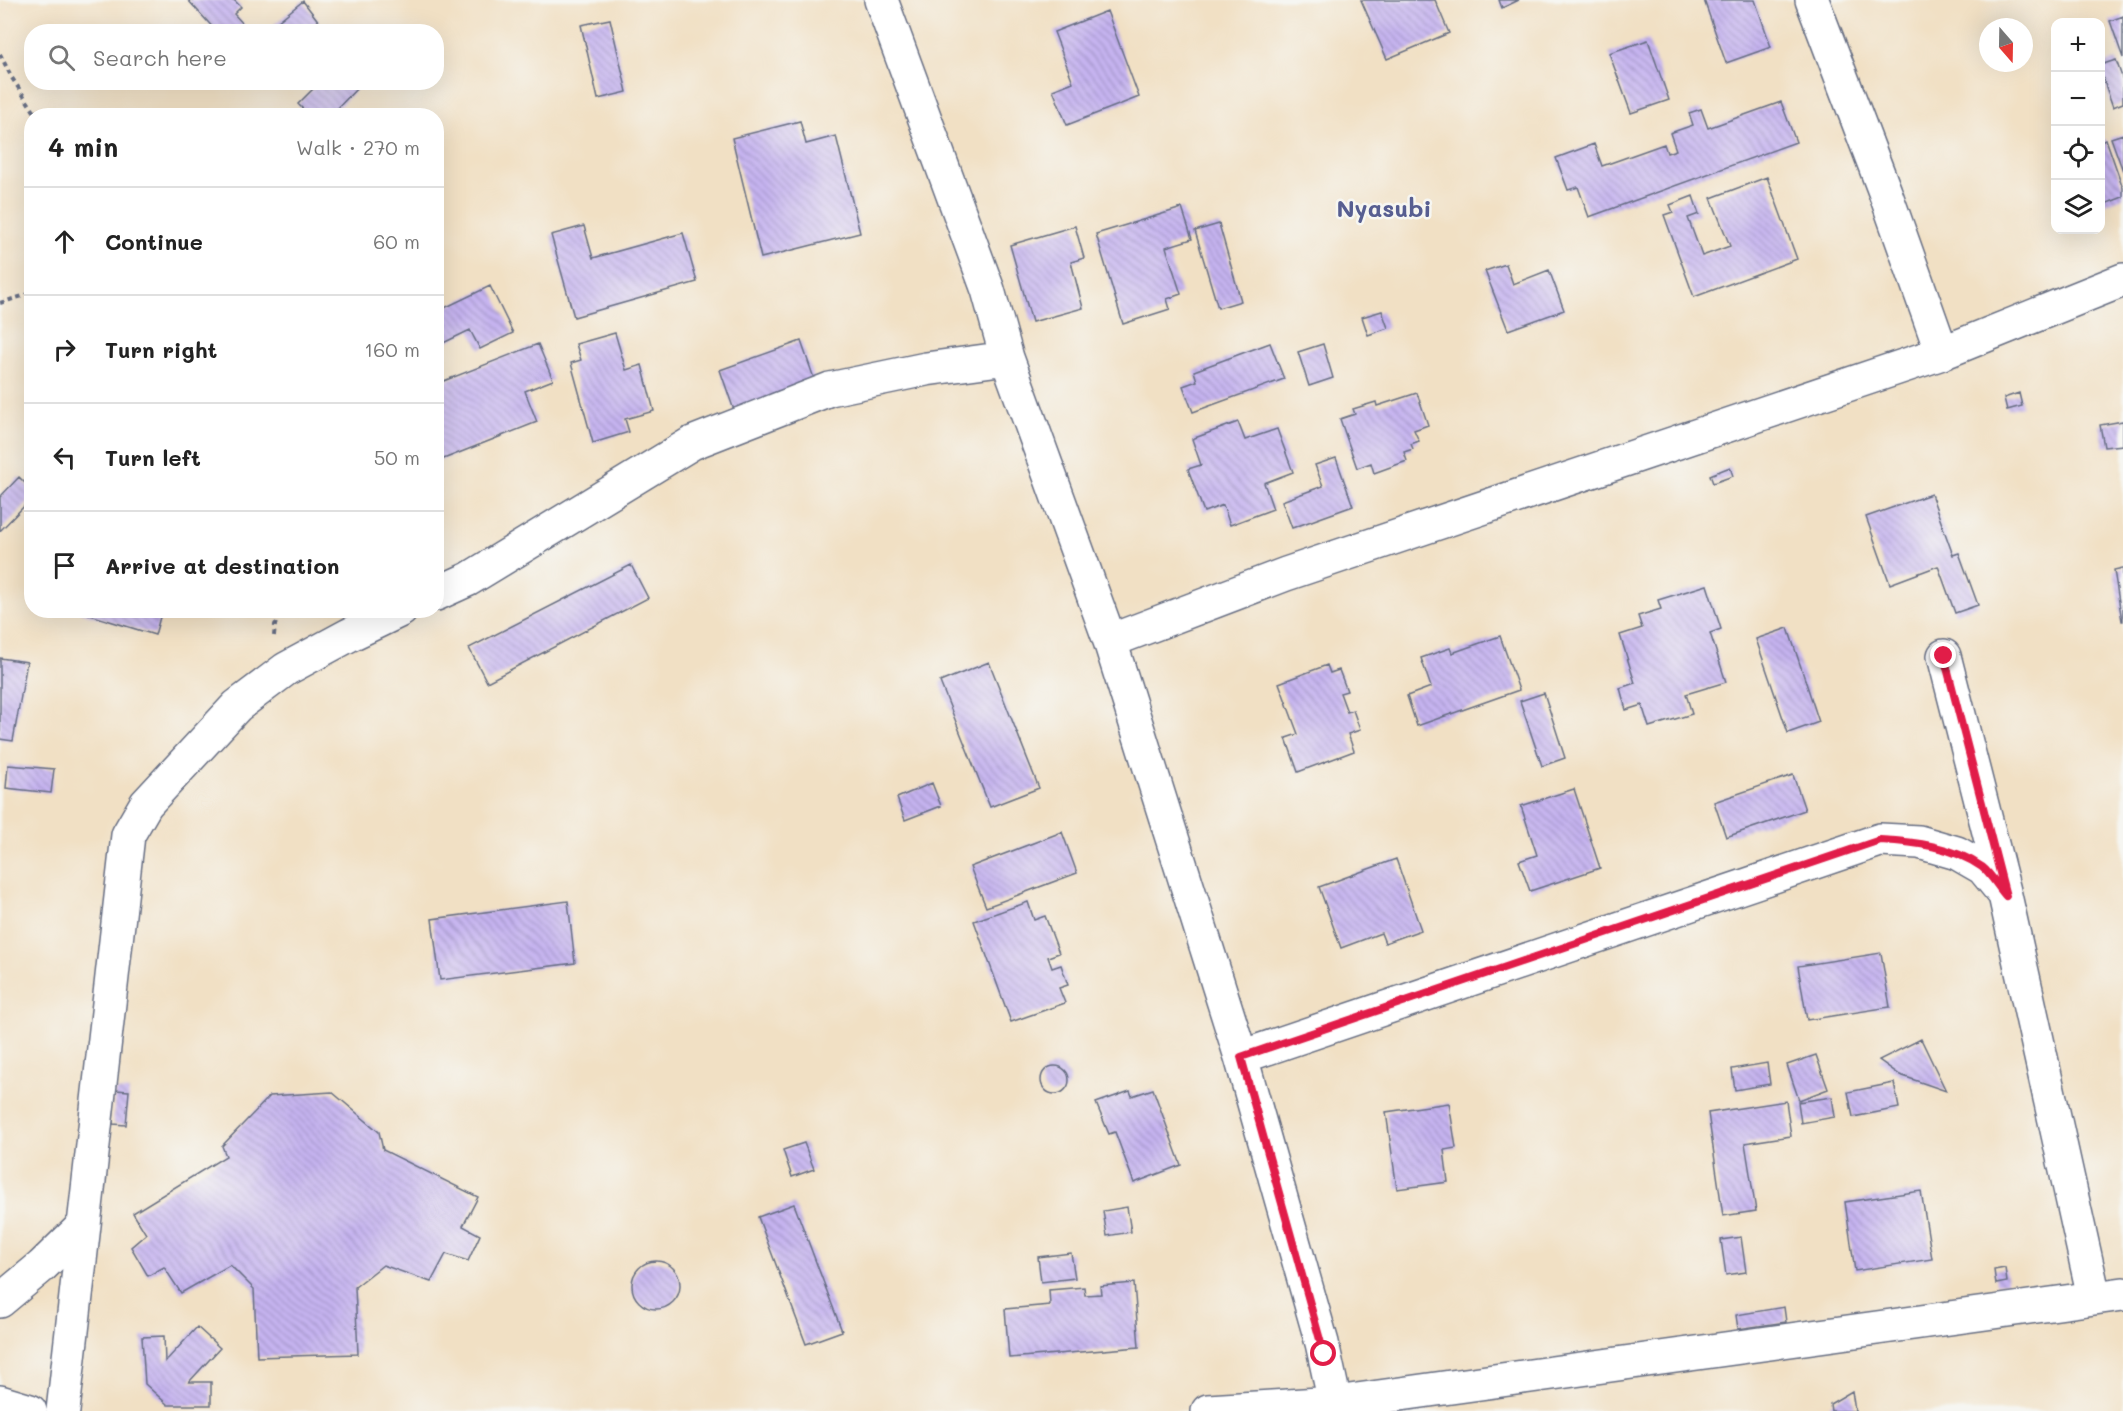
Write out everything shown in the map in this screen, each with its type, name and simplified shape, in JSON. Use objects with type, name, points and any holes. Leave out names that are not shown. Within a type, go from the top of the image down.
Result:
[{"type":"street","points":[[881,0],[988,290],[1007,358],[1110,641],[1241,1057],[1322,1343],[1335,1403]]},
{"type":"street","points":[[1812,0],[1885,192],[1942,353]]},
{"type":"street","points":[[1110,641],[1286,574],[1942,353],[2123,280]]},
{"type":"street","points":[[444,590],[469,579],[692,443],[830,389],[926,369],[1007,358]]},
{"type":"street","points":[[63,1411],[128,834],[146,804],[237,706],[286,669],[384,618]]},
{"type":"street","points":[[1208,1411],[1335,1403],[2109,1296],[1944,656]]},
{"type":"street","points":[[1241,1057],[1880,840],[1919,842],[1957,854],[1983,868],[2006,896]]},
{"type":"street","points":[[0,1301],[42,1266],[84,1225]]},
{"type":"street","points":[[0,1402],[30,1411]]},
{"type":"path","points":[[0,54],[12,78],[32,108]]},
{"type":"path","points":[[0,303],[24,296]]},
{"type":"building","points":[[188,0],[234,0],[241,7],[234,14],[243,24],[210,24]]},
{"type":"building","points":[[1361,0],[1435,0],[1449,33],[1387,59]]},
{"type":"building","points":[[1499,0],[1519,0],[1502,8]]},
{"type":"building","points":[[1704,0],[1755,0],[1771,47],[1726,63]]},
{"type":"building","points":[[303,1],[319,22],[317,24],[275,24]]},
{"type":"building","points":[[1107,11],[1139,97],[1067,125],[1053,90],[1073,82],[1054,32]]},
{"type":"building","points":[[2123,16],[2123,58],[2110,21]]},
{"type":"building","points":[[610,19],[627,92],[598,99],[581,25]]},
{"type":"building","points":[[1648,40],[1669,100],[1631,113],[1609,53]]},
{"type":"building","points":[[2116,60],[2123,80],[2123,103],[2113,107],[2105,84],[2105,63]]},
{"type":"building","points":[[312,90],[355,90],[338,108],[302,108],[298,104]]},
{"type":"building","points":[[1781,102],[1796,142],[1589,217],[1578,187],[1568,190],[1556,158],[1594,144],[1602,166],[1664,144],[1667,153],[1676,150],[1670,133],[1693,125],[1689,113],[1701,109],[1708,128]]},
{"type":"building","points":[[800,121],[806,144],[836,136],[860,233],[761,258],[732,138]]},
{"type":"building","points":[[2123,134],[2123,171],[2111,138]]},
{"type":"building","points":[[2105,139],[2123,188],[2123,197],[2105,204],[2105,180]]},
{"type":"building","points":[[1767,177],[1797,259],[1694,297],[1664,215],[1673,212],[1670,205],[1693,196],[1699,214],[1688,218],[1702,256],[1730,246],[1711,198]]},
{"type":"building","points":[[1182,208],[1192,239],[1166,247],[1181,294],[1167,299],[1170,309],[1123,324],[1096,234]]},
{"type":"building","points":[[1219,224],[1241,301],[1218,308],[1195,231]]},
{"type":"building","points":[[584,226],[593,258],[683,233],[697,282],[574,317],[551,235]]},
{"type":"building","points":[[1075,226],[1084,258],[1071,262],[1083,308],[1032,322],[1010,245]]},
{"type":"building","points":[[1506,264],[1513,284],[1549,270],[1564,310],[1508,330],[1485,271]]},
{"type":"building","points":[[490,286],[513,333],[480,349],[470,330],[444,343],[444,308]]},
{"type":"building","points":[[1382,311],[1388,328],[1368,335],[1362,317]]},
{"type":"building","points":[[615,333],[626,370],[642,365],[654,411],[625,419],[629,432],[593,443],[571,363],[581,360],[576,344]]},
{"type":"building","points":[[801,341],[817,387],[736,416],[720,370]]},
{"type":"building","points":[[1270,343],[1284,379],[1193,412],[1183,386],[1197,381],[1194,371]]},
{"type":"building","points":[[538,344],[553,380],[525,391],[537,422],[444,459],[444,381]]},
{"type":"building","points":[[1323,344],[1333,378],[1309,386],[1298,352]]},
{"type":"building","points":[[1417,393],[1428,425],[1414,430],[1419,441],[1411,444],[1413,449],[1404,452],[1407,461],[1374,473],[1371,463],[1357,468],[1340,419],[1355,414],[1353,409],[1376,402],[1377,406]]},
{"type":"building","points":[[2019,393],[2022,406],[2007,410],[2004,398]]},
{"type":"building","points":[[2123,421],[2123,445],[2104,447],[2100,425]]},
{"type":"building","points":[[1238,422],[1245,440],[1277,429],[1293,472],[1264,483],[1273,509],[1230,525],[1223,505],[1204,512],[1188,469],[1201,465],[1192,439]]},
{"type":"building","points":[[1336,458],[1353,506],[1292,528],[1282,501],[1323,486],[1315,465]]},
{"type":"building","points":[[1730,467],[1733,476],[1713,483],[1710,475]]},
{"type":"building","points":[[19,477],[24,482],[24,506],[0,531],[0,497]]},
{"type":"building","points":[[1931,494],[1953,555],[1959,553],[1978,605],[1955,613],[1938,566],[1890,584],[1866,517]]},
{"type":"building","points":[[631,565],[648,598],[487,682],[469,648]]},
{"type":"building","points":[[2123,568],[2123,621],[2122,621],[2114,570]]},
{"type":"building","points":[[1707,585],[1721,629],[1710,633],[1726,682],[1686,694],[1692,714],[1649,727],[1642,705],[1626,710],[1620,688],[1635,683],[1620,635],[1642,628],[1638,616],[1661,609],[1658,600]]},
{"type":"building","points":[[100,618],[160,618],[155,635]]},
{"type":"building","points":[[1788,628],[1819,722],[1788,733],[1756,639]]},
{"type":"building","points":[[1500,636],[1519,690],[1417,726],[1407,696],[1431,687],[1421,658],[1450,648],[1452,653]]},
{"type":"building","points":[[0,658],[27,662],[13,741],[0,739]]},
{"type":"building","points":[[989,662],[1039,788],[990,807],[940,682]]},
{"type":"building","points":[[1327,665],[1330,673],[1339,670],[1347,691],[1340,693],[1347,712],[1353,710],[1360,730],[1348,734],[1354,751],[1298,772],[1286,738],[1298,734],[1279,683]]},
{"type":"building","points":[[1544,693],[1565,758],[1542,766],[1520,701]]},
{"type":"building","points":[[8,765],[54,769],[51,793],[6,788]]},
{"type":"building","points":[[1793,775],[1805,810],[1726,837],[1714,802]]},
{"type":"building","points":[[932,783],[941,806],[905,820],[897,798]]},
{"type":"building","points":[[1574,789],[1600,868],[1530,891],[1519,861],[1537,855],[1521,806]]},
{"type":"building","points":[[1062,832],[1077,873],[986,907],[970,867]]},
{"type":"building","points":[[1396,859],[1421,930],[1385,943],[1381,933],[1341,948],[1319,887]]},
{"type":"building","points":[[568,901],[575,963],[440,980],[432,919]]},
{"type":"building","points":[[1028,902],[1034,920],[1045,916],[1059,953],[1048,957],[1052,968],[1061,965],[1068,985],[1059,988],[1065,1003],[1011,1022],[974,921]]},
{"type":"building","points":[[1881,953],[1890,1007],[1807,1020],[1798,966]]},
{"type":"building","points":[[1921,1039],[1946,1091],[1900,1075],[1879,1060]]},
{"type":"building","points":[[1816,1055],[1828,1089],[1799,1100],[1787,1065]]},
{"type":"building","points":[[1767,1063],[1770,1084],[1735,1090],[1732,1069]]},
{"type":"building","points":[[1055,1066],[1065,1070],[1069,1080],[1065,1090],[1055,1094],[1045,1090],[1041,1080],[1045,1070]]},
{"type":"building","points":[[1894,1083],[1899,1108],[1853,1117],[1848,1092]]},
{"type":"building","points":[[1153,1089],[1181,1165],[1134,1183],[1115,1132],[1109,1134],[1096,1103],[1130,1091],[1132,1096]]},
{"type":"building","points":[[115,1090],[129,1091],[126,1125],[113,1124]]},
{"type":"building","points":[[332,1092],[379,1132],[383,1150],[478,1197],[463,1226],[480,1235],[468,1261],[446,1254],[431,1282],[383,1265],[355,1287],[358,1354],[257,1357],[254,1289],[230,1265],[181,1293],[164,1267],[148,1276],[131,1247],[146,1234],[133,1213],[226,1156],[222,1146],[270,1096]]},
{"type":"building","points":[[1832,1097],[1835,1117],[1801,1123],[1798,1102]]},
{"type":"building","points":[[1786,1101],[1791,1136],[1745,1143],[1756,1211],[1723,1216],[1708,1113]]},
{"type":"building","points":[[1449,1103],[1456,1148],[1444,1150],[1448,1182],[1397,1189],[1386,1112]]},
{"type":"building","points":[[804,1143],[814,1169],[792,1177],[783,1150]]},
{"type":"building","points":[[1921,1191],[1932,1259],[1855,1271],[1845,1202]]},
{"type":"building","points":[[794,1204],[842,1331],[806,1344],[758,1217]]},
{"type":"building","points":[[1127,1207],[1131,1232],[1107,1236],[1103,1211]]},
{"type":"building","points":[[1741,1237],[1746,1272],[1726,1275],[1721,1240]]},
{"type":"building","points":[[1071,1253],[1075,1278],[1041,1282],[1038,1257]]},
{"type":"building","points":[[651,1261],[661,1261],[673,1268],[680,1280],[680,1290],[673,1302],[661,1309],[651,1309],[636,1298],[632,1290],[632,1280],[643,1265]]},
{"type":"building","points":[[2005,1268],[2007,1282],[1996,1284],[1994,1270]]},
{"type":"building","points":[[1134,1283],[1139,1347],[1009,1358],[1005,1309],[1050,1305],[1049,1290],[1084,1287],[1085,1295],[1101,1294],[1100,1286]]},
{"type":"building","points":[[1784,1307],[1786,1322],[1738,1329],[1736,1315]]},
{"type":"building","points":[[197,1327],[220,1348],[189,1382],[211,1382],[211,1405],[168,1405],[145,1384],[142,1337],[164,1336],[165,1362]]},
{"type":"building","points":[[1852,1391],[1855,1411],[1831,1411],[1830,1404]]},
{"type":"district","name":"Nyasubi","points":[[1384,209]]},
{"type":"route","points":[[1324,1354],[1241,1057],[1880,840],[1919,842],[1957,854],[1983,868],[2006,896],[1944,656]]}]
